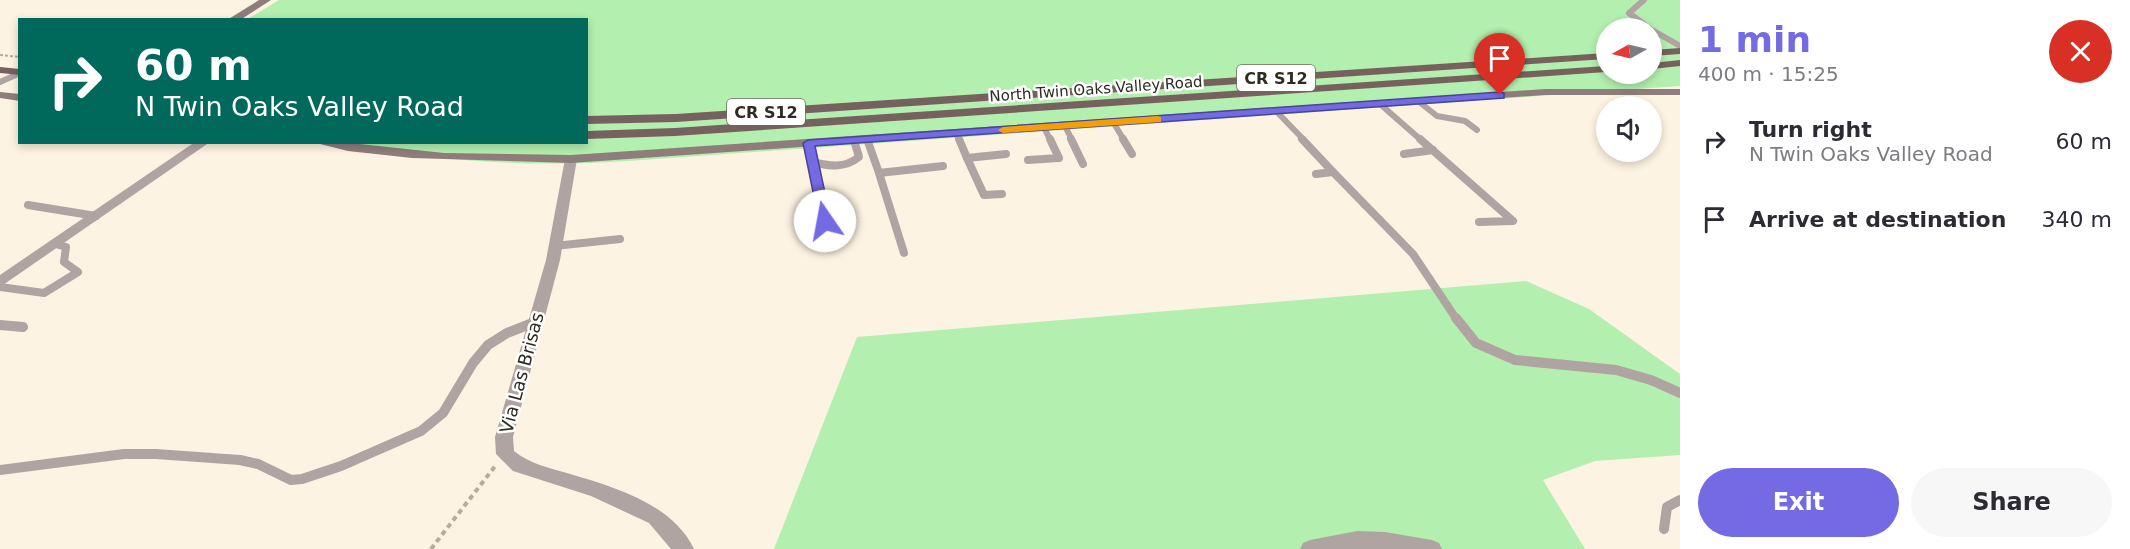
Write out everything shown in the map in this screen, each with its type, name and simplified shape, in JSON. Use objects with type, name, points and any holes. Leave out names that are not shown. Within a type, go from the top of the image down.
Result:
[{"type":"main road","points":[[1662,52],[1680,51]]},
{"type":"main road","name":"North Twin Oaks Valley Road","points":[[588,120],[676,118],[1596,57]]},
{"type":"main road","points":[[1662,65],[1680,63]]},
{"type":"main road","points":[[0,70],[18,72]]},
{"type":"main road","name":"North Twin Oaks Valley Road","points":[[588,135],[746,127],[1596,70]]},
{"type":"street","points":[[235,18],[266,0]]},
{"type":"street","points":[[352,145],[487,158],[571,159],[1545,92],[1680,92]]},
{"type":"street","points":[[0,95],[18,98]]},
{"type":"street","points":[[2,281],[201,144]]},
{"type":"street","name":"Via Las Brisas","points":[[571,159],[555,246],[504,437],[505,454],[520,466],[597,490],[656,517],[684,549]]},
{"type":"street","points":[[1310,549],[1334,541],[1381,538],[1432,549]]},
{"type":"lane","points":[[1636,18],[1629,13],[1644,0]]},
{"type":"lane","points":[[1662,36],[1680,46]]},
{"type":"lane","points":[[0,82],[18,73]]},
{"type":"lane","points":[[1418,101],[1437,116],[1465,121],[1477,130]]},
{"type":"lane","points":[[1380,104],[1513,221],[1479,222]]},
{"type":"lane","points":[[1277,112],[1413,254],[1458,321],[1476,343],[1515,360],[1616,370],[1651,380],[1680,393]]},
{"type":"lane","points":[[1113,122],[1132,154]]},
{"type":"lane","points":[[1065,126],[1083,164]]},
{"type":"lane","points":[[1028,160],[1059,158],[1044,127]]},
{"type":"lane","points":[[956,133],[984,195],[1002,194]]},
{"type":"lane","points":[[812,162],[834,167],[850,166],[859,158],[861,140]]},
{"type":"lane","points":[[861,140],[879,173],[904,253]]},
{"type":"lane","points":[[808,143],[825,221]]},
{"type":"lane","points":[[1404,154],[1432,150]]},
{"type":"lane","points":[[967,158],[1006,154]]},
{"type":"lane","points":[[879,173],[942,166]]},
{"type":"lane","points":[[1316,174],[1333,172]]},
{"type":"lane","points":[[28,205],[96,216]]},
{"type":"lane","points":[[555,246],[620,239]]},
{"type":"lane","points":[[2,281],[44,293],[78,272],[64,262],[66,247],[56,244]]},
{"type":"lane","points":[[0,470],[124,454],[156,454],[240,460],[258,464],[291,480],[302,479],[341,466],[421,431],[443,413],[473,363],[488,345],[507,333],[536,322]]},
{"type":"lane","points":[[0,325],[23,327]]},
{"type":"lane","points":[[1664,529],[1666,507],[1680,500]]},
{"type":"path","points":[[0,55],[18,57]]},
{"type":"path","points":[[431,549],[505,454]]},
{"type":"green space","points":[[279,0],[1680,0],[1680,86],[593,163],[488,162],[418,155],[355,144],[588,144],[588,18],[249,18]]},
{"type":"green space","points":[[1526,281],[1589,309],[1680,374],[1680,455],[1595,461],[1543,480],[1585,549],[774,549],[857,337]]},
{"type":"slow traffic","points":[[1003,130],[1158,120]]},
{"type":"route","points":[[825,221],[808,143],[1500,95]]}]
